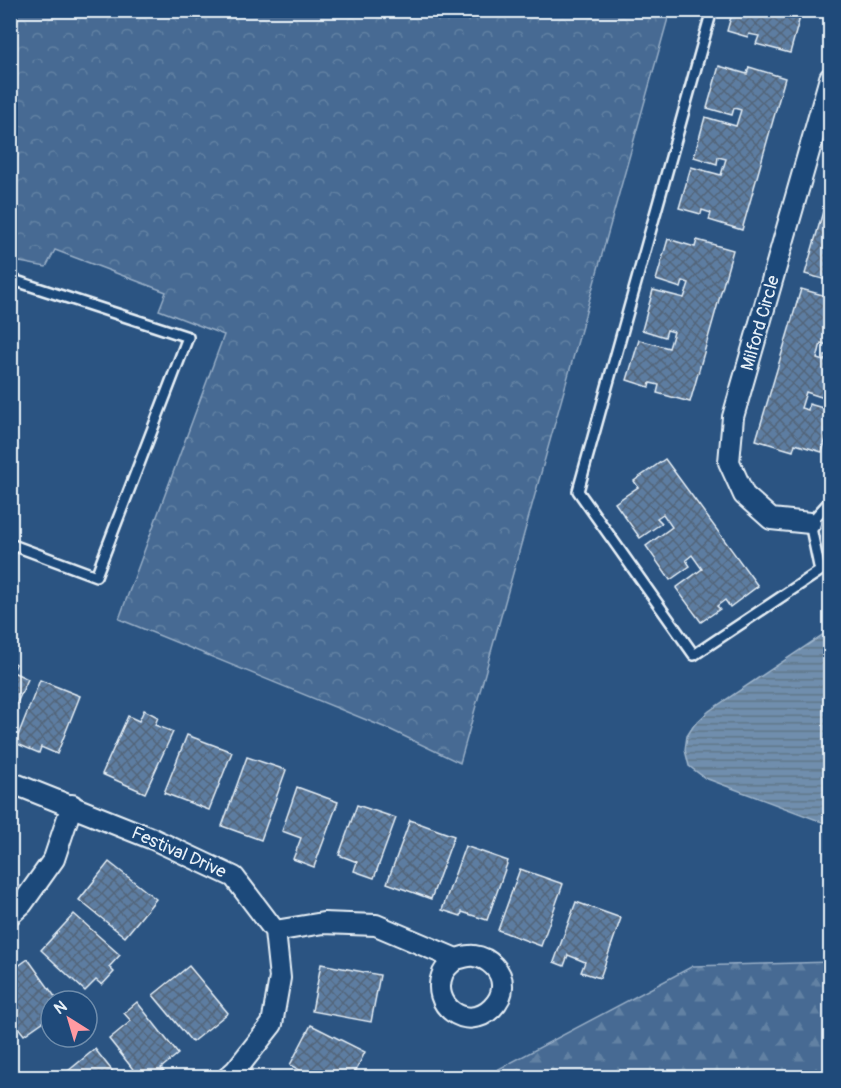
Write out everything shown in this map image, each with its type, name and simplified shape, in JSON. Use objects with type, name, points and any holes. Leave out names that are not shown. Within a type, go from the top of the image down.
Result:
[{"type":"street","name":"Milford Circle","points":[[810,523],[771,519],[744,495],[729,462],[733,417],[829,91]]},
{"type":"street","name":"Festival Drive","points":[[10,782],[153,839],[234,877],[275,931]]},
{"type":"street","points":[[10,915],[22,904],[54,859],[72,805]]},
{"type":"street","points":[[227,1077],[236,1070],[272,1023],[280,978],[275,931],[323,923],[376,925],[456,959]]},
{"type":"lane","points":[[712,10],[578,491],[694,655],[820,571],[810,523],[831,501]]},
{"type":"lane","points":[[10,279],[188,338],[96,576],[10,544]]},
{"type":"green space","points":[[10,11],[670,11],[460,763],[391,730],[119,619],[224,335],[159,310],[166,292],[55,250],[46,267],[20,262],[11,264]]},
{"type":"green space","points":[[830,962],[830,1077],[484,1077],[693,966]]},
{"type":"shaded area","points":[[830,630],[830,825],[705,778],[689,766],[685,750],[687,736],[694,725],[709,711]]},
{"type":"building","points":[[733,10],[802,10],[790,53],[756,44],[759,36],[749,34],[748,37],[727,31]]},
{"type":"building","points":[[719,66],[747,74],[749,67],[785,78],[742,230],[709,220],[711,213],[702,210],[701,214],[679,208],[691,167],[721,175],[726,159],[718,157],[717,164],[694,157],[705,117],[736,126],[741,110],[734,108],[732,115],[707,108]]},
{"type":"building","points":[[830,187],[830,281],[805,274]]},
{"type":"building","points":[[668,239],[695,247],[697,240],[733,250],[690,402],[657,393],[659,385],[650,383],[649,387],[627,380],[639,340],[669,348],[674,332],[667,330],[665,337],[642,330],[653,290],[684,298],[689,283],[683,281],[681,288],[656,280]]},
{"type":"building","points":[[801,289],[830,297],[830,346],[821,343],[817,359],[824,361],[825,355],[830,356],[830,400],[806,392],[801,408],[808,410],[809,404],[830,410],[830,424],[822,452],[795,444],[793,451],[756,440]]},
{"type":"building","points":[[665,459],[758,586],[730,607],[725,600],[717,606],[720,609],[701,622],[676,588],[702,569],[692,555],[686,560],[690,566],[670,580],[646,546],[672,527],[663,514],[657,518],[662,523],[640,538],[615,503],[638,487],[634,481]]},
{"type":"building","points":[[10,662],[16,664],[13,672],[28,679],[10,718]]},
{"type":"building","points":[[40,680],[80,696],[57,754],[41,747],[39,753],[15,743]]},
{"type":"building","points":[[144,710],[158,717],[155,725],[173,732],[145,793],[102,774],[128,716],[139,721]]},
{"type":"building","points":[[187,735],[232,752],[209,810],[164,793]]},
{"type":"building","points":[[247,757],[286,770],[261,840],[222,826]]},
{"type":"building","points":[[297,787],[338,802],[314,867],[293,859],[301,838],[282,831]]},
{"type":"building","points":[[357,805],[396,818],[374,878],[354,871],[357,862],[339,855]]},
{"type":"building","points":[[410,820],[454,836],[431,899],[387,883]]},
{"type":"building","points":[[465,846],[508,861],[487,920],[462,912],[461,916],[442,910]]},
{"type":"building","points":[[109,862],[156,899],[125,937],[79,900]]},
{"type":"building","points":[[520,869],[563,884],[541,946],[498,930]]},
{"type":"building","points":[[576,902],[621,918],[600,978],[581,972],[585,962],[568,955],[564,966],[554,962]]},
{"type":"building","points":[[74,914],[120,955],[109,967],[114,972],[102,985],[96,980],[87,989],[83,989],[41,950]]},
{"type":"building","points":[[28,959],[49,989],[39,989],[39,1024],[24,1035],[10,1017],[10,972]]},
{"type":"building","points":[[321,964],[380,975],[371,1022],[312,1011]]},
{"type":"building","points":[[189,966],[228,1013],[192,1042],[153,995]]},
{"type":"building","points":[[137,1002],[178,1054],[161,1068],[164,1072],[157,1078],[140,1078],[109,1039],[131,1021],[124,1013]]},
{"type":"building","points":[[311,1025],[365,1052],[352,1078],[314,1078],[290,1065]]},
{"type":"building","points":[[95,1049],[118,1078],[63,1078],[62,1076]]}]
